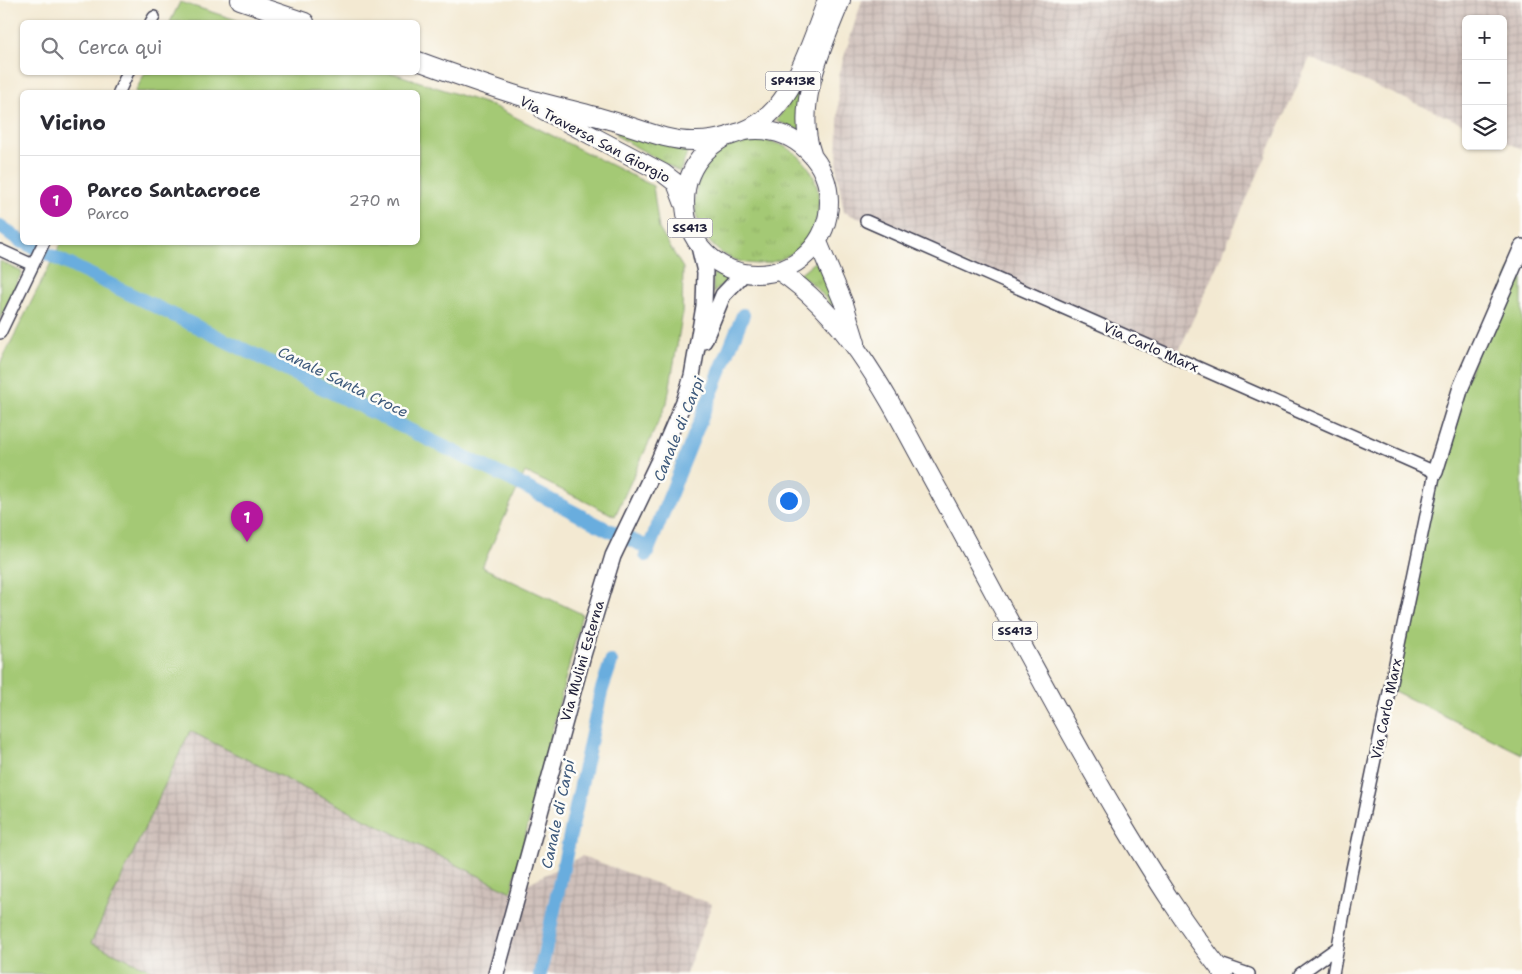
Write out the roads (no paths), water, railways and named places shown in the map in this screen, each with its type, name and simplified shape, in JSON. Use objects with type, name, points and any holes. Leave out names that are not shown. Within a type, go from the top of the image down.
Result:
[{"type":"main road","points":[[240,0],[299,20]]},
{"type":"main road","name":"SP413R","points":[[728,136],[764,120],[775,109],[792,82],[828,0]]},
{"type":"main road","name":"SP413R","points":[[813,156],[805,132],[808,104],[828,35],[841,0]]},
{"type":"main road","name":"Via Traversa San Giorgio","points":[[420,62],[512,94],[611,120],[662,137],[694,142],[728,136]]},
{"type":"main road","name":"Via Traversa San Giorgio","points":[[512,94],[663,173],[676,183],[686,213]]},
{"type":"main road","name":"SS413","points":[[746,130],[765,130],[783,134],[800,143],[813,156],[824,176],[829,198],[826,220],[818,242],[801,260],[779,271],[762,274],[744,273],[718,262],[698,242],[686,213],[687,186],[698,162],[711,147],[728,136],[746,130]]},
{"type":"main road","name":"Via Mulini Esterna","points":[[496,974],[583,655],[613,556],[685,398],[696,358],[704,306],[705,272],[698,242]]},
{"type":"main road","name":"SS413","points":[[818,242],[844,304],[859,351],[974,555],[1084,758],[1153,873],[1220,968]]},
{"type":"main road","name":"Via Carlo Marx","points":[[1435,472],[1461,387],[1522,247]]},
{"type":"main road","name":"SS413","points":[[779,271],[803,287],[859,351]]},
{"type":"main road","name":"Via Mulini Esterna","points":[[696,358],[723,295],[744,273]]},
{"type":"street","points":[[120,90],[127,75]]},
{"type":"street","name":"Via Carlo Marx","points":[[866,221],[1435,472],[1333,974]]},
{"type":"street","points":[[0,333],[43,245]]},
{"type":"street","points":[[0,250],[34,263]]},
{"type":"street","points":[[1300,974],[1338,947]]},
{"type":"street","points":[[1220,968],[1249,974]]},
{"type":"waterway","name":"Canale Santa Croce","points":[[0,226],[20,241]]},
{"type":"waterway","name":"Canale Santa Croce","points":[[29,245],[512,480],[606,529],[649,548]]},
{"type":"waterway","name":"Canale di Carpi","points":[[646,555],[743,315]]},
{"type":"waterway","name":"Canale di Carpi","points":[[540,974],[601,692],[611,662]]},
{"type":"place","name":"Parco Santacroce","points":[[247,542]]}]
